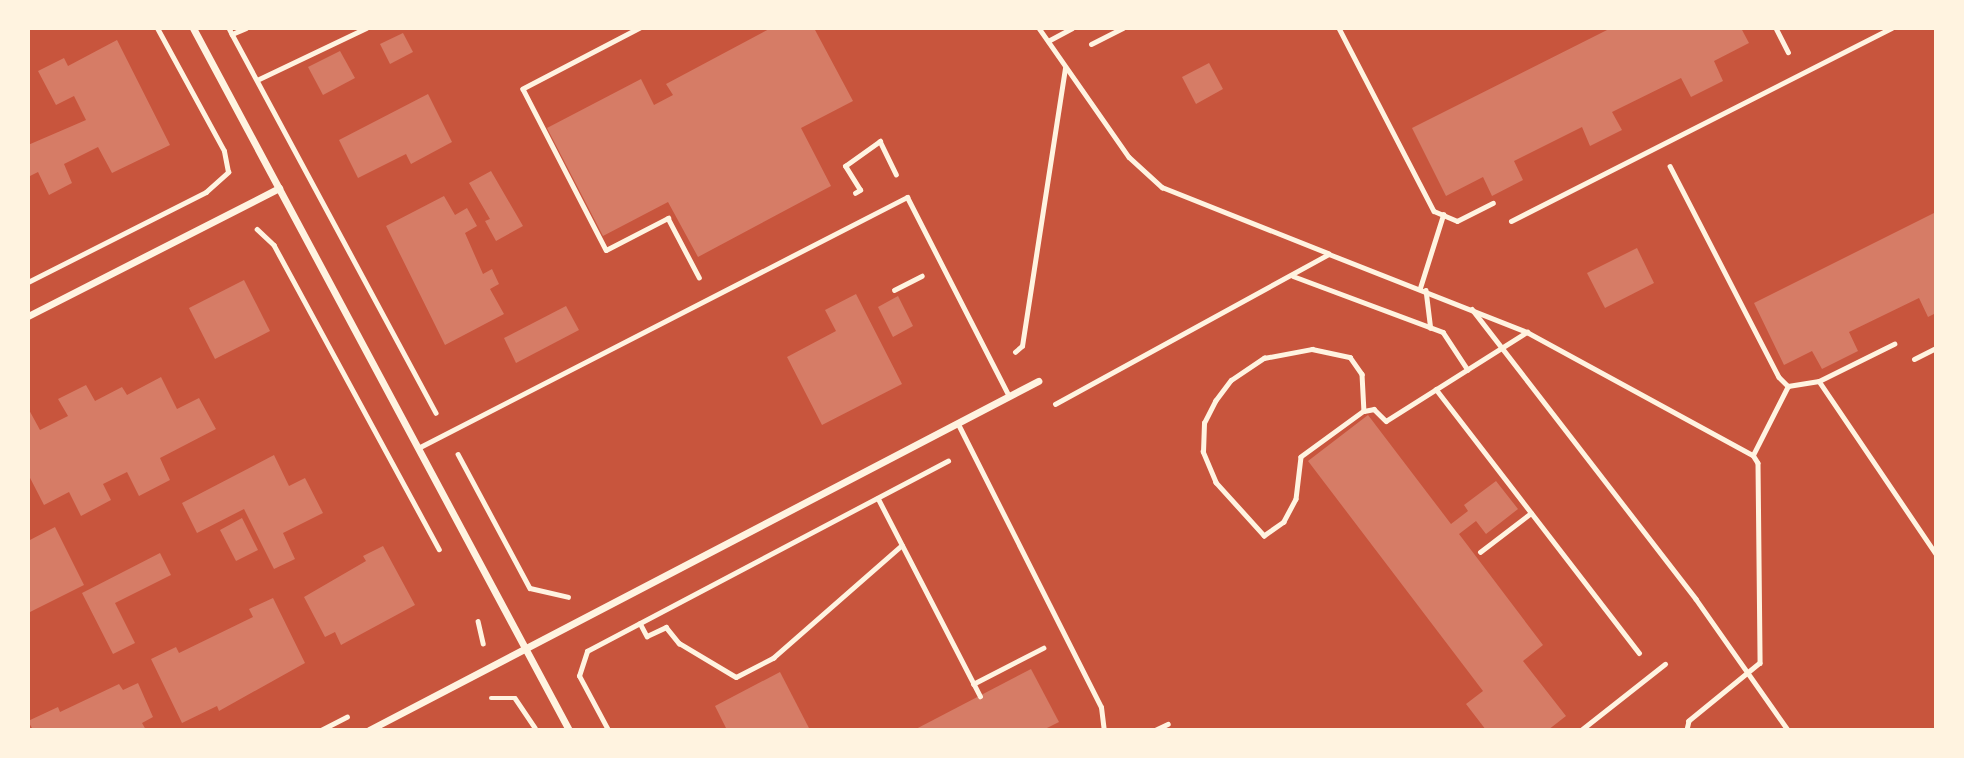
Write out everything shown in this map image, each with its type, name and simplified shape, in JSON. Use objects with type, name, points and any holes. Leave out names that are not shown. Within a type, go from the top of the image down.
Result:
[{"type":"street","points":[[193,28],[569,730]]},
{"type":"street","points":[[28,316],[279,188]]},
{"type":"street","points":[[369,730],[1038,381]]},
{"type":"lane","points":[[1091,44],[1124,28]]},
{"type":"lane","points":[[1511,221],[1892,28]]},
{"type":"lane","points":[[418,448],[907,197],[1009,396]]},
{"type":"lane","points":[[1914,359],[1936,348]]},
{"type":"lane","points":[[958,424],[1101,708],[1104,730]]},
{"type":"lane","points":[[1581,730],[1665,664]]},
{"type":"path","points":[[28,282],[206,192],[228,172],[224,151],[157,28]]},
{"type":"path","points":[[229,28],[530,588],[574,598]]},
{"type":"path","points":[[232,34],[246,28]]},
{"type":"path","points":[[257,80],[366,28]]},
{"type":"path","points":[[640,28],[523,89],[606,250],[668,218],[699,277]]},
{"type":"path","points":[[1039,28],[1129,157],[1162,187],[1527,332],[1753,455],[1758,463],[1760,663],[1689,721],[1687,730]]},
{"type":"path","points":[[1048,40],[1073,28]]},
{"type":"path","points":[[1339,28],[1434,211],[1457,221],[1500,200]]},
{"type":"path","points":[[1776,28],[1790,56]]},
{"type":"path","points":[[1779,62],[1800,51]]},
{"type":"path","points":[[997,371],[1022,346],[1065,68]]},
{"type":"path","points":[[1660,146],[1788,386]]},
{"type":"path","points":[[1420,288],[1443,215]]},
{"type":"path","points":[[251,229],[260,229],[274,245],[442,554]]},
{"type":"path","points":[[1329,254],[1292,276],[1443,332],[1468,370]]},
{"type":"path","points":[[1426,290],[1431,328]]},
{"type":"path","points":[[1471,308],[1500,350],[1748,673],[1788,730]]},
{"type":"path","points":[[1364,411],[1362,374],[1350,357],[1328,350],[1290,350],[1264,358],[1231,380],[1204,423],[1203,452],[1216,483],[1264,536],[1284,522],[1296,499],[1301,457],[1364,411],[1374,409],[1385,421],[1527,332]]},
{"type":"path","points":[[1788,386],[1819,381],[1902,340]]},
{"type":"path","points":[[1842,360],[1846,368]]},
{"type":"path","points":[[1819,381],[1936,554]]},
{"type":"path","points":[[1753,455],[1788,386]]},
{"type":"path","points":[[1436,389],[1654,673]]},
{"type":"path","points":[[878,498],[980,696]]},
{"type":"path","points":[[1480,552],[1531,513]]},
{"type":"path","points":[[640,623],[647,636],[666,627],[679,643],[736,677],[773,658],[902,545]]},
{"type":"path","points":[[608,730],[579,676],[587,651],[692,597]]},
{"type":"path","points":[[973,684],[1065,636]]},
{"type":"path","points":[[482,702],[493,696],[516,698],[536,730]]},
{"type":"path","points":[[1155,730],[1168,723]]},
{"type":"building","points":[[771,28],[814,28],[853,101],[801,128],[831,186],[698,257],[668,202],[603,236],[547,128],[641,79],[654,105],[673,95],[666,84]]},
{"type":"building","points":[[1611,28],[1741,28],[1749,43],[1714,61],[1723,81],[1691,97],[1681,78],[1612,112],[1622,130],[1590,146],[1582,127],[1514,161],[1523,180],[1492,196],[1483,177],[1446,196],[1412,128]]},
{"type":"building","points":[[403,33],[413,52],[390,64],[380,44]]},
{"type":"building","points":[[117,40],[170,145],[112,173],[98,147],[64,164],[72,183],[49,195],[38,172],[28,177],[28,145],[86,120],[74,96],[56,105],[38,71],[64,58],[68,66]]},
{"type":"building","points":[[340,51],[355,78],[323,95],[308,67]]},
{"type":"building","points":[[1209,63],[1223,89],[1196,104],[1182,77]]},
{"type":"building","points":[[428,94],[452,142],[411,164],[406,154],[358,178],[339,140]]},
{"type":"building","points":[[491,171],[523,226],[496,241],[485,221],[490,219],[469,183]]},
{"type":"building","points":[[444,196],[455,215],[467,208],[477,226],[465,233],[483,274],[492,269],[499,284],[490,289],[504,314],[445,345],[386,226]]},
{"type":"building","points":[[1936,212],[1936,313],[1928,317],[1919,298],[1849,332],[1858,351],[1822,369],[1812,351],[1784,365],[1754,303]]},
{"type":"building","points":[[1637,248],[1654,283],[1605,308],[1587,273]]},
{"type":"building","points":[[244,280],[270,331],[215,359],[189,308]]},
{"type":"building","points":[[856,294],[902,384],[822,425],[787,357],[836,331],[825,310]]},
{"type":"building","points":[[898,296],[913,326],[893,337],[878,307]]},
{"type":"building","points":[[566,306],[579,330],[516,363],[504,338]]},
{"type":"building","points":[[161,377],[177,409],[199,398],[216,429],[160,458],[170,480],[139,496],[127,472],[103,484],[111,500],[81,516],[69,492],[44,505],[28,474],[28,408],[40,430],[68,416],[58,399],[86,385],[95,401],[122,387],[127,395]]},
{"type":"building","points":[[1368,415],[1451,524],[1468,511],[1464,505],[1496,481],[1518,509],[1486,534],[1476,521],[1459,534],[1543,645],[1523,661],[1566,716],[1548,730],[1486,730],[1466,704],[1483,691],[1308,461]]},
{"type":"building","points":[[274,455],[289,486],[305,478],[323,513],[283,533],[295,559],[274,569],[244,509],[197,533],[182,503]]},
{"type":"building","points":[[242,518],[258,550],[236,561],[220,530]]},
{"type":"building","points":[[55,527],[84,585],[28,613],[28,541]]},
{"type":"building","points":[[383,546],[415,605],[341,645],[335,632],[325,637],[304,597],[366,561],[363,556]]},
{"type":"building","points":[[160,553],[171,575],[115,603],[135,643],[113,654],[82,593]]},
{"type":"building","points":[[273,598],[305,663],[219,711],[217,706],[182,723],[151,659],[176,647],[179,653],[253,617],[249,609]]},
{"type":"building","points":[[1031,669],[1059,722],[1043,730],[914,730]]},
{"type":"building","points":[[780,672],[810,730],[727,730],[715,706]]},
{"type":"building","points":[[138,683],[153,717],[142,723],[146,730],[33,730],[28,721],[58,707],[60,712],[119,684],[123,690]]}]
